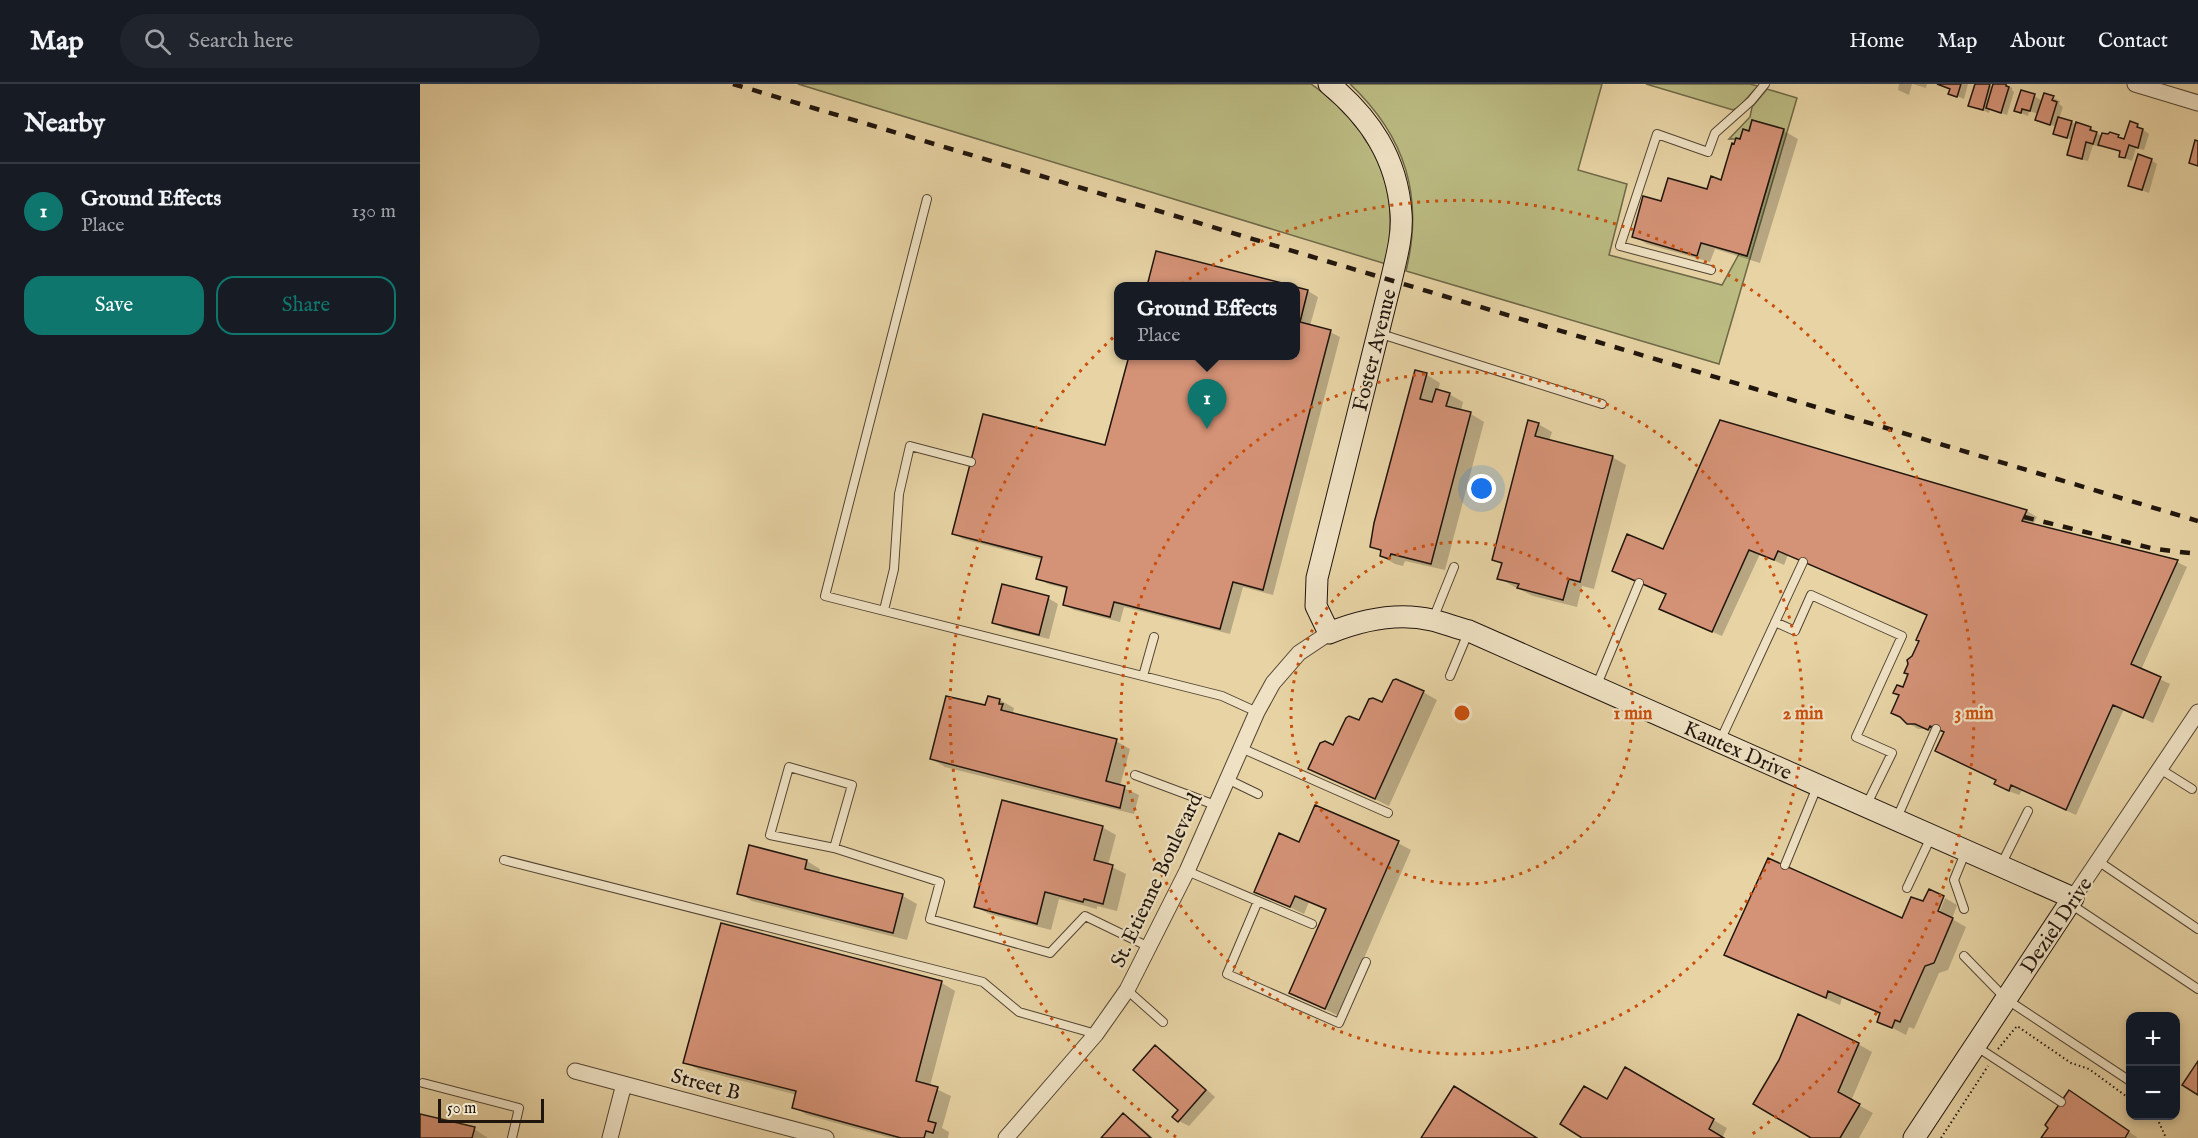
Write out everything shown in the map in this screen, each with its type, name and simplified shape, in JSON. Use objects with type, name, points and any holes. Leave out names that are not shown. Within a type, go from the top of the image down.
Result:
[{"type":"street","name":"Foster Avenue","points":[[1329,84],[1350,102],[1379,139],[1395,177],[1401,214],[1398,248],[1317,578],[1316,606],[1329,633]]},
{"type":"street","points":[[2135,84],[2198,103]]},
{"type":"street","name":"Kautex Drive","points":[[1329,633],[1358,621],[1399,617],[1432,620],[1469,631],[2000,866],[2071,901]]},
{"type":"street","name":"St. Etienne Boulevard","points":[[1006,1138],[1096,1034],[1127,990],[1187,871],[1257,712],[1274,683],[1299,653],[1329,633]]},
{"type":"street","name":"Deziel Drive","points":[[1914,1138],[2198,712]]},
{"type":"street","name":"Street B","points":[[575,1071],[826,1138]]},
{"type":"street","points":[[610,1138],[624,1084]]},
{"type":"lane","points":[[1711,270],[1620,246],[1657,134],[1708,152],[1715,133],[1766,84]]},
{"type":"lane","points":[[927,199],[825,596],[1222,696],[1257,712]]},
{"type":"lane","points":[[1378,334],[1602,404]]},
{"type":"lane","points":[[884,610],[894,569],[899,494],[910,446],[970,462]]},
{"type":"lane","points":[[1719,742],[1803,562]]},
{"type":"lane","points":[[1432,620],[1454,567]]},
{"type":"lane","points":[[1596,688],[1639,583]]},
{"type":"lane","points":[[1775,622],[1795,631],[1811,595],[1902,636],[1856,737],[1892,753],[1865,807]]},
{"type":"lane","points":[[1450,676],[1469,631]]},
{"type":"lane","points":[[1143,676],[1154,637]]},
{"type":"lane","points":[[1896,821],[1936,729]]},
{"type":"lane","points":[[1241,748],[1388,813]]},
{"type":"lane","points":[[834,848],[852,785],[789,767],[770,834],[834,848],[940,882],[930,920],[1050,953],[1084,916],[1150,947]]},
{"type":"lane","points":[[2160,769],[2192,789]]},
{"type":"lane","points":[[1135,775],[1215,805]]},
{"type":"lane","points":[[1227,779],[1258,794]]},
{"type":"lane","points":[[1785,865],[1818,786]]},
{"type":"lane","points":[[2000,866],[2028,811]]},
{"type":"lane","points":[[1907,888],[1931,836]]},
{"type":"lane","points":[[1964,909],[1954,880],[1966,851]]},
{"type":"lane","points":[[504,860],[983,982],[1019,1012],[1096,1034]]},
{"type":"lane","points":[[2098,861],[2198,929]]},
{"type":"lane","points":[[1187,871],[1312,924]]},
{"type":"lane","points":[[1258,901],[1227,974],[1339,1023],[1366,962]]},
{"type":"lane","points":[[2071,901],[2198,989]]},
{"type":"lane","points":[[1964,956],[2006,999],[2126,1078]]},
{"type":"lane","points":[[1127,990],[1163,1022]]},
{"type":"lane","points":[[1975,1046],[2061,1102]]},
{"type":"lane","points":[[423,1083],[519,1108],[512,1138]]},
{"type":"path","points":[[1999,1048],[2017,1026],[2071,1063],[2089,1069],[2126,1096]]},
{"type":"path","points":[[1941,1138],[1988,1066]]},
{"type":"path","points":[[2158,1120],[2166,1138]]},
{"type":"green space","points":[[798,84],[1311,84],[1349,115],[1379,163],[1390,211],[1386,264]]},
{"type":"green space","points":[[1350,84],[1602,84],[1578,170],[1627,184],[1609,255],[1722,285],[1739,254],[1747,256],[1784,130],[1752,120],[1749,131],[1743,130],[1740,139],[1729,139],[1750,117],[1752,107],[1767,89],[1797,98],[1719,364],[1406,271],[1413,218],[1406,170],[1385,125]]},
{"type":"green space","points":[[1646,84],[1750,84],[1758,86],[1739,107],[1733,110]]},
{"type":"building","points":[[1937,84],[1961,84],[1957,97],[1948,94],[1950,89]]},
{"type":"building","points":[[1975,84],[1990,84],[1983,110],[1968,106]]},
{"type":"building","points":[[1993,84],[2006,84],[2009,87],[2001,113],[1986,108]]},
{"type":"building","points":[[2021,90],[2035,94],[2030,111],[2022,109],[2021,113],[2014,111]]},
{"type":"building","points":[[2044,93],[2054,96],[2052,100],[2057,102],[2050,125],[2035,120]]},
{"type":"building","points":[[2058,117],[2072,121],[2067,138],[2053,134]]},
{"type":"building","points":[[1752,120],[1784,129],[1747,256],[1701,243],[1697,256],[1632,237],[1643,196],[1661,201],[1668,178],[1707,189],[1711,176],[1721,180],[1732,143],[1734,144],[1736,138],[1740,139],[1743,129],[1749,131]]},
{"type":"building","points":[[2130,121],[2143,129],[2138,148],[2129,145],[2125,158],[2119,157],[2120,151],[2098,145],[2102,133],[2110,132],[2124,139]]},
{"type":"building","points":[[2076,122],[2091,127],[2090,130],[2097,132],[2093,144],[2086,142],[2082,159],[2067,155]]},
{"type":"building","points":[[2195,140],[2198,141],[2198,166],[2189,163]]},
{"type":"building","points":[[2138,154],[2152,159],[2142,190],[2128,186]]},
{"type":"building","points":[[1156,251],[1278,282],[1148,282]]},
{"type":"building","points":[[1300,288],[1308,290],[1300,322]]},
{"type":"building","points":[[1300,322],[1331,330],[1263,590],[1233,582],[1220,629],[1114,602],[1110,617],[1063,605],[1067,587],[1036,579],[1042,557],[952,534],[983,414],[1105,445],[1128,360],[1300,360]]},
{"type":"building","points":[[1415,370],[1427,373],[1420,399],[1432,402],[1436,389],[1450,393],[1446,406],[1471,412],[1431,564],[1391,554],[1389,559],[1380,556],[1381,550],[1370,547],[1374,523]]},
{"type":"building","points":[[1528,420],[1539,423],[1535,436],[1613,456],[1580,582],[1569,579],[1563,600],[1517,588],[1519,584],[1497,579],[1502,563],[1492,560]]},
{"type":"building","points":[[1720,420],[2027,510],[2022,521],[2178,560],[2131,664],[2161,677],[2143,718],[2113,705],[2066,810],[2011,785],[2009,791],[1994,784],[1996,780],[1935,751],[1944,732],[1930,726],[1928,730],[1915,724],[1907,724],[1900,717],[1891,713],[1899,695],[1893,693],[1897,685],[1903,687],[1908,674],[1904,673],[1908,664],[1907,660],[1912,656],[1919,641],[1916,640],[1927,615],[1778,551],[1774,560],[1749,550],[1712,632],[1659,609],[1666,594],[1612,571],[1627,534],[1663,549]]},
{"type":"building","points":[[1002,584],[1049,596],[1039,635],[992,623]]},
{"type":"building","points":[[1396,679],[1424,691],[1375,799],[1308,769],[1320,743],[1325,741],[1333,745],[1346,718],[1349,716],[1359,720],[1369,699],[1373,698],[1382,702],[1393,680]]},
{"type":"building","points":[[946,696],[985,705],[988,696],[1000,699],[999,704],[1003,704],[1001,710],[1117,739],[1106,781],[1125,786],[1120,808],[930,759]]},
{"type":"building","points":[[1002,800],[1103,826],[1094,860],[1113,865],[1103,904],[1084,899],[1083,902],[1045,892],[1037,924],[974,907]]},
{"type":"building","points":[[1315,805],[1399,841],[1325,1009],[1289,993],[1326,909],[1295,896],[1290,907],[1254,892],[1279,833],[1299,842]]},
{"type":"building","points":[[749,845],[807,860],[805,869],[903,894],[893,933],[737,894]]},
{"type":"building","points":[[1768,858],[1902,918],[1911,897],[1923,901],[1929,889],[1944,896],[1938,911],[1953,918],[1934,963],[1925,966],[1900,1022],[1895,1020],[1892,1028],[1877,1022],[1880,1013],[1828,991],[1826,998],[1724,955]]},
{"type":"building","points":[[721,923],[942,981],[916,1081],[938,1087],[928,1121],[936,1123],[933,1133],[926,1131],[924,1138],[901,1138],[792,1108],[796,1091],[683,1063]]},
{"type":"building","points":[[1798,1014],[1859,1043],[1838,1092],[1860,1104],[1840,1138],[1811,1138],[1753,1104],[1779,1060]]},
{"type":"building","points":[[1155,1045],[1206,1090],[1178,1122],[1172,1117],[1178,1110],[1133,1070]]},
{"type":"building","points":[[2198,1061],[2198,1095],[2182,1085]]},
{"type":"building","points":[[1625,1067],[1714,1119],[1709,1129],[1724,1138],[1582,1138],[1560,1124],[1584,1086],[1607,1099]]},
{"type":"building","points":[[1454,1086],[1537,1138],[1421,1138]]},
{"type":"building","points":[[2069,1090],[2129,1131],[2125,1138],[2041,1138],[2048,1128],[2045,1125]]},
{"type":"building","points":[[1123,1113],[1151,1138],[1101,1138]]},
{"type":"building","points":[[420,1114],[475,1127],[472,1138],[420,1138]]},
{"type":"railway","points":[[733,84],[2198,521]]},
{"type":"railway","points":[[2024,517],[2155,549],[2198,554]]},
{"type":"place","name":"Ground Effects","points":[[1207,429]]}]
